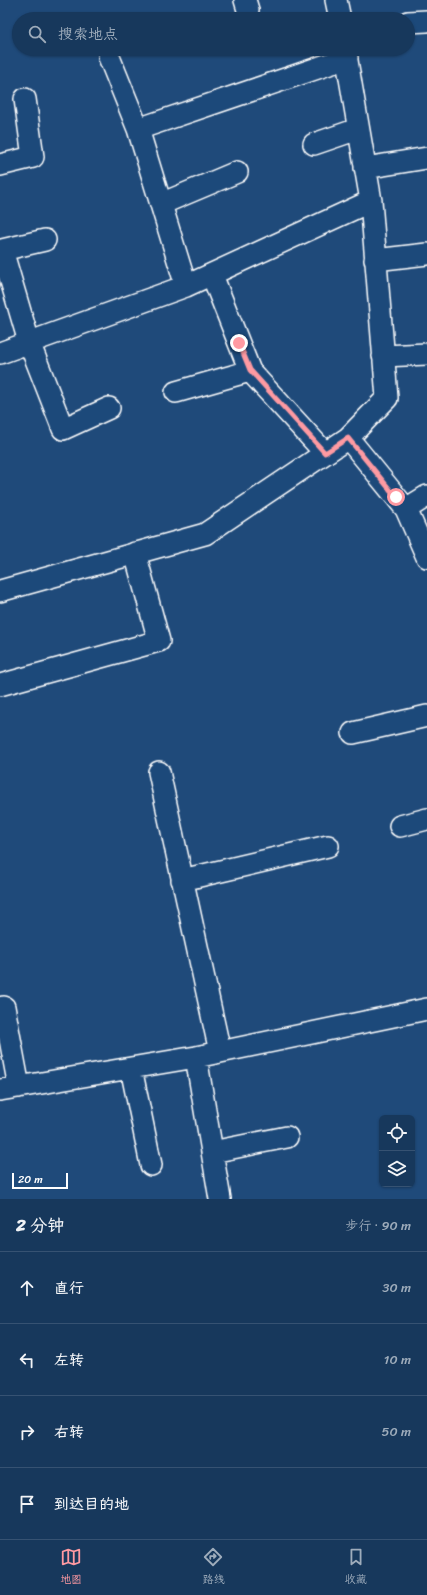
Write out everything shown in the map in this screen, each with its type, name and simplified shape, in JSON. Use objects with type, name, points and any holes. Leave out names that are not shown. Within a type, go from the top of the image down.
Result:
[{"type":"street","points":[[336,0],[339,12]]},
{"type":"street","points":[[415,22],[427,22]]},
{"type":"street","points":[[138,128],[340,56]]},
{"type":"street","points":[[0,591],[205,534],[348,438],[386,398],[370,201],[346,56]]},
{"type":"street","points":[[109,57],[138,128],[186,286]]},
{"type":"street","points":[[0,165],[33,157],[25,99]]},
{"type":"street","points":[[314,144],[358,129]]},
{"type":"street","points":[[365,168],[427,158]]},
{"type":"street","points":[[161,204],[237,172]]},
{"type":"street","points":[[0,352],[186,286],[370,201]]},
{"type":"street","points":[[45,240],[2,250],[30,342],[63,429],[109,408]]},
{"type":"street","points":[[375,260],[427,254]]},
{"type":"street","points":[[212,275],[250,370],[325,453]]},
{"type":"street","points":[[383,356],[427,354]]},
{"type":"street","points":[[176,392],[250,370]]},
{"type":"street","points":[[348,438],[406,509],[427,558]]},
{"type":"street","points":[[406,509],[427,496]]},
{"type":"street","points":[[0,685],[159,641],[135,554]]},
{"type":"street","points":[[353,733],[427,716]]},
{"type":"street","points":[[159,772],[220,1052]]},
{"type":"street","points":[[400,826],[427,819]]},
{"type":"street","points":[[182,880],[328,846]]},
{"type":"street","points":[[0,1008],[4,1007],[9,1089],[196,1057],[427,1009]]},
{"type":"street","points":[[196,1057],[220,1199]]},
{"type":"street","points":[[132,1068],[151,1165]]},
{"type":"street","points":[[212,1152],[287,1137]]},
{"type":"route","points":[[239,343],[250,370],[325,453],[348,438],[396,497]]}]
